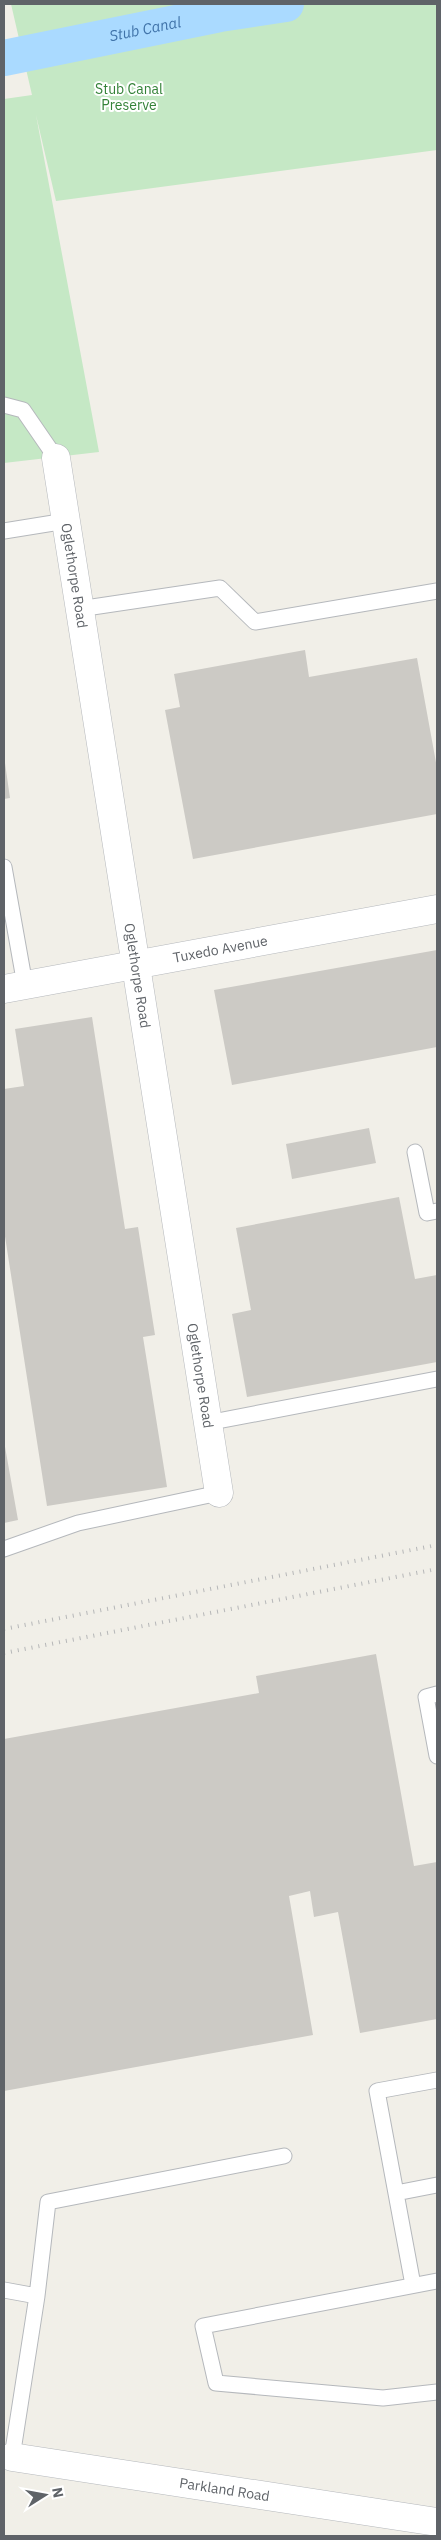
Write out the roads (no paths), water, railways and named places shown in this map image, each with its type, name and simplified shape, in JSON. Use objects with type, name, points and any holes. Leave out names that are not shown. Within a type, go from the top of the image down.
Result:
[{"type":"street","name":"Oglethorpe Road","points":[[56,458],[219,1493]]},
{"type":"street","name":"Tuxedo Avenue","points":[[15,987],[437,909]]},
{"type":"street","name":"Parkland Road","points":[[12,2457],[437,2522]]},
{"type":"lane","points":[[4,405],[23,410],[56,458]]},
{"type":"lane","points":[[4,531],[66,522]]},
{"type":"lane","points":[[79,609],[220,588],[255,622],[437,591]]},
{"type":"lane","points":[[4,868],[15,987]]},
{"type":"lane","points":[[415,1152],[427,1213],[437,1211]]},
{"type":"lane","points":[[207,1423],[437,1379]]},
{"type":"lane","points":[[4,1549],[78,1523],[219,1493]]},
{"type":"lane","points":[[437,1694],[426,1697],[437,1756]]},
{"type":"lane","points":[[414,2285],[377,2091],[437,2080]]},
{"type":"lane","points":[[12,2457],[37,2296],[48,2202],[284,2156]]},
{"type":"lane","points":[[396,2193],[437,2186]]},
{"type":"lane","points":[[437,2281],[203,2326],[216,2383],[383,2398],[437,2392]]},
{"type":"lane","points":[[4,2290],[37,2296]]},
{"type":"waterway","name":"Stub Canal","points":[[4,58],[220,14],[286,4]]},
{"type":"railway","points":[[4,1629],[437,1545]]},
{"type":"railway","points":[[4,1653],[437,1569]]},
{"type":"park label","name":"Stub Canal Preserve","points":[[129,98]]}]
